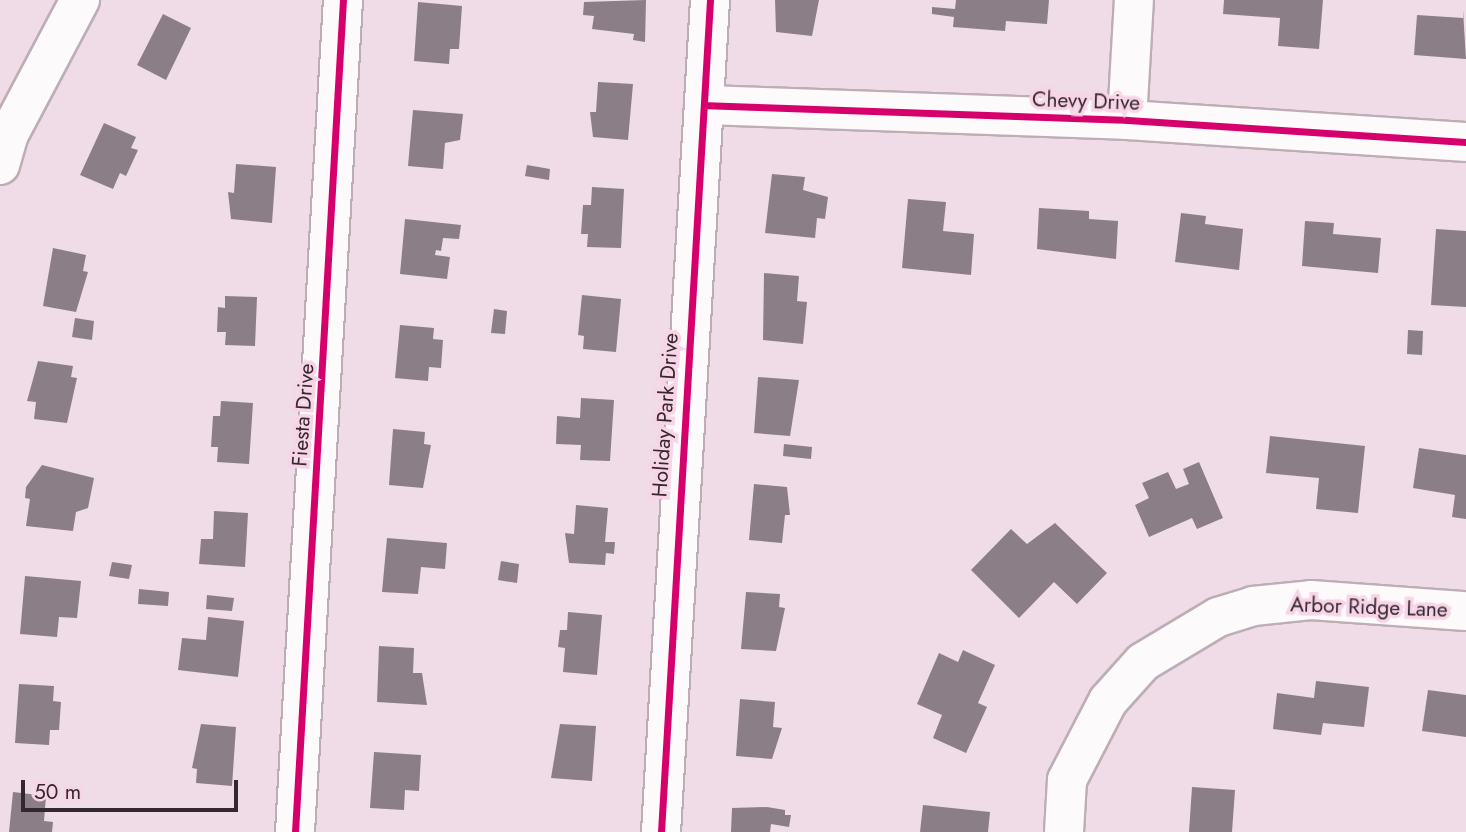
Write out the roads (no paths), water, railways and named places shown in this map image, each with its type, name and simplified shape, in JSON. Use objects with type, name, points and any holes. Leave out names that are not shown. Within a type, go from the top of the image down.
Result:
[{"type":"street","points":[[0,165],[9,134],[80,0]]},
{"type":"street","name":"Fiesta Drive","points":[[295,832],[343,0]]},
{"type":"street","name":"Holiday Park Drive","points":[[661,832],[680,437],[710,0]]},
{"type":"street","points":[[1127,120],[1133,0]]},
{"type":"street","name":"Chevy Drive","points":[[704,105],[1127,120],[1466,142]]},
{"type":"street","name":"Arbor Ridge Lane","points":[[1064,832],[1067,780],[1108,701],[1143,662],[1217,617],[1253,606],[1311,600],[1466,611]]}]
